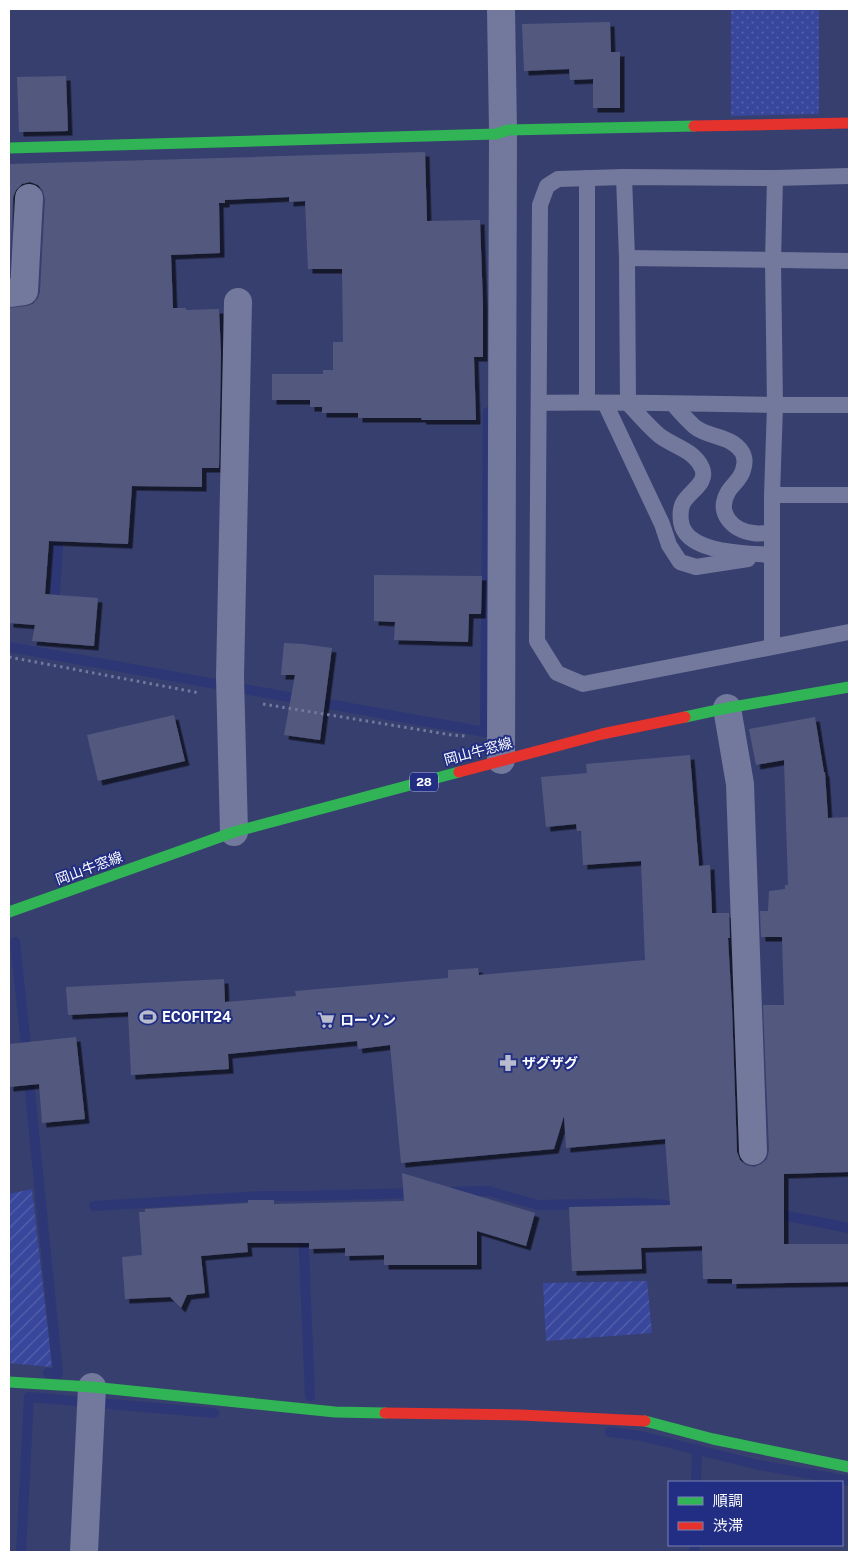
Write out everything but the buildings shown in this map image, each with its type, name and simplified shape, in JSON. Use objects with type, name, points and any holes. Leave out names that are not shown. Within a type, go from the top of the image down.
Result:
[{"type":"street","points":[[501,9],[499,137],[501,760]]},
{"type":"street","points":[[9,148],[499,137],[508,130],[849,123]]},
{"type":"street","points":[[9,293],[24,291],[28,198]]},
{"type":"street","points":[[234,832],[230,685],[238,302]]},
{"type":"street","name":"岡山牛窓線","points":[[9,912],[234,832],[501,760],[602,734],[727,708],[849,687]]},
{"type":"street","points":[[727,708],[740,784],[754,1151]]},
{"type":"street","points":[[9,1382],[91,1397],[335,1412],[521,1415],[646,1421],[713,1439],[849,1467]]},
{"type":"street","points":[[84,1552],[91,1397]]},
{"type":"lane","points":[[849,176],[587,178],[558,179],[548,186],[540,204],[537,641],[557,673],[583,684],[849,632]]},
{"type":"lane","points":[[624,177],[628,258],[628,403],[661,436],[695,457],[703,470],[700,484],[684,500],[680,510],[682,528],[688,535],[695,541],[717,550],[772,555]]},
{"type":"lane","points":[[587,178],[588,402]]},
{"type":"lane","points":[[772,646],[775,178]]},
{"type":"lane","points":[[628,258],[849,261]]},
{"type":"lane","points":[[539,403],[849,405]]},
{"type":"lane","points":[[605,403],[662,524],[669,545],[680,562],[696,567],[772,555]]},
{"type":"lane","points":[[673,404],[695,427],[735,444],[742,452],[745,461],[743,471],[727,493],[723,503],[726,518],[733,525],[752,533],[772,533]]},
{"type":"lane","points":[[772,496],[849,496]]},
{"type":"shaded area","points":[[731,9],[819,9],[819,114],[731,116]]},
{"type":"shaded area","points":[[32,1189],[52,1367],[9,1363],[9,1194]]},
{"type":"shaded area","points":[[647,1281],[652,1333],[546,1341],[543,1283]]},
{"type":"waterway","points":[[9,647],[485,732],[488,412]]},
{"type":"waterway","points":[[54,608],[59,528]]},
{"type":"waterway","points":[[15,942],[27,1055]]},
{"type":"waterway","points":[[28,1072],[58,1374],[48,1373]]},
{"type":"waterway","points":[[452,1192],[488,1191],[538,1205],[642,1203],[675,1206]]},
{"type":"waterway","points":[[94,1206],[261,1196],[417,1193]]},
{"type":"waterway","points":[[772,1213],[849,1228]]},
{"type":"waterway","points":[[303,1230],[310,1396]]},
{"type":"waterway","points":[[21,1552],[29,1397],[214,1413]]},
{"type":"waterway","points":[[610,1432],[641,1436],[759,1465],[849,1481]]},
{"type":"waterway","points":[[696,1481],[697,1449]]},
{"type":"waterway","points":[[694,1552],[695,1546]]},
{"type":"traffic: fast","points":[[9,148],[496,134],[508,130],[694,126]]},
{"type":"traffic: fast","points":[[685,717],[849,687]]},
{"type":"traffic: fast","points":[[9,912],[234,832],[459,772]]},
{"type":"traffic: fast","points":[[9,1382],[92,1387],[335,1412],[385,1413]]},
{"type":"traffic: fast","points":[[645,1421],[713,1439],[849,1467]]},
{"type":"traffic: jam","points":[[694,126],[849,123]]},
{"type":"traffic: jam","points":[[459,772],[602,734],[685,717]]},
{"type":"traffic: jam","points":[[385,1413],[521,1415],[645,1421]]},
{"type":"place","name":"ECOFIT24","points":[[148,1017]]},
{"type":"place","name":"ローソン","points":[[326,1020]]},
{"type":"place","name":"ザグザグ","points":[[508,1063]]}]
